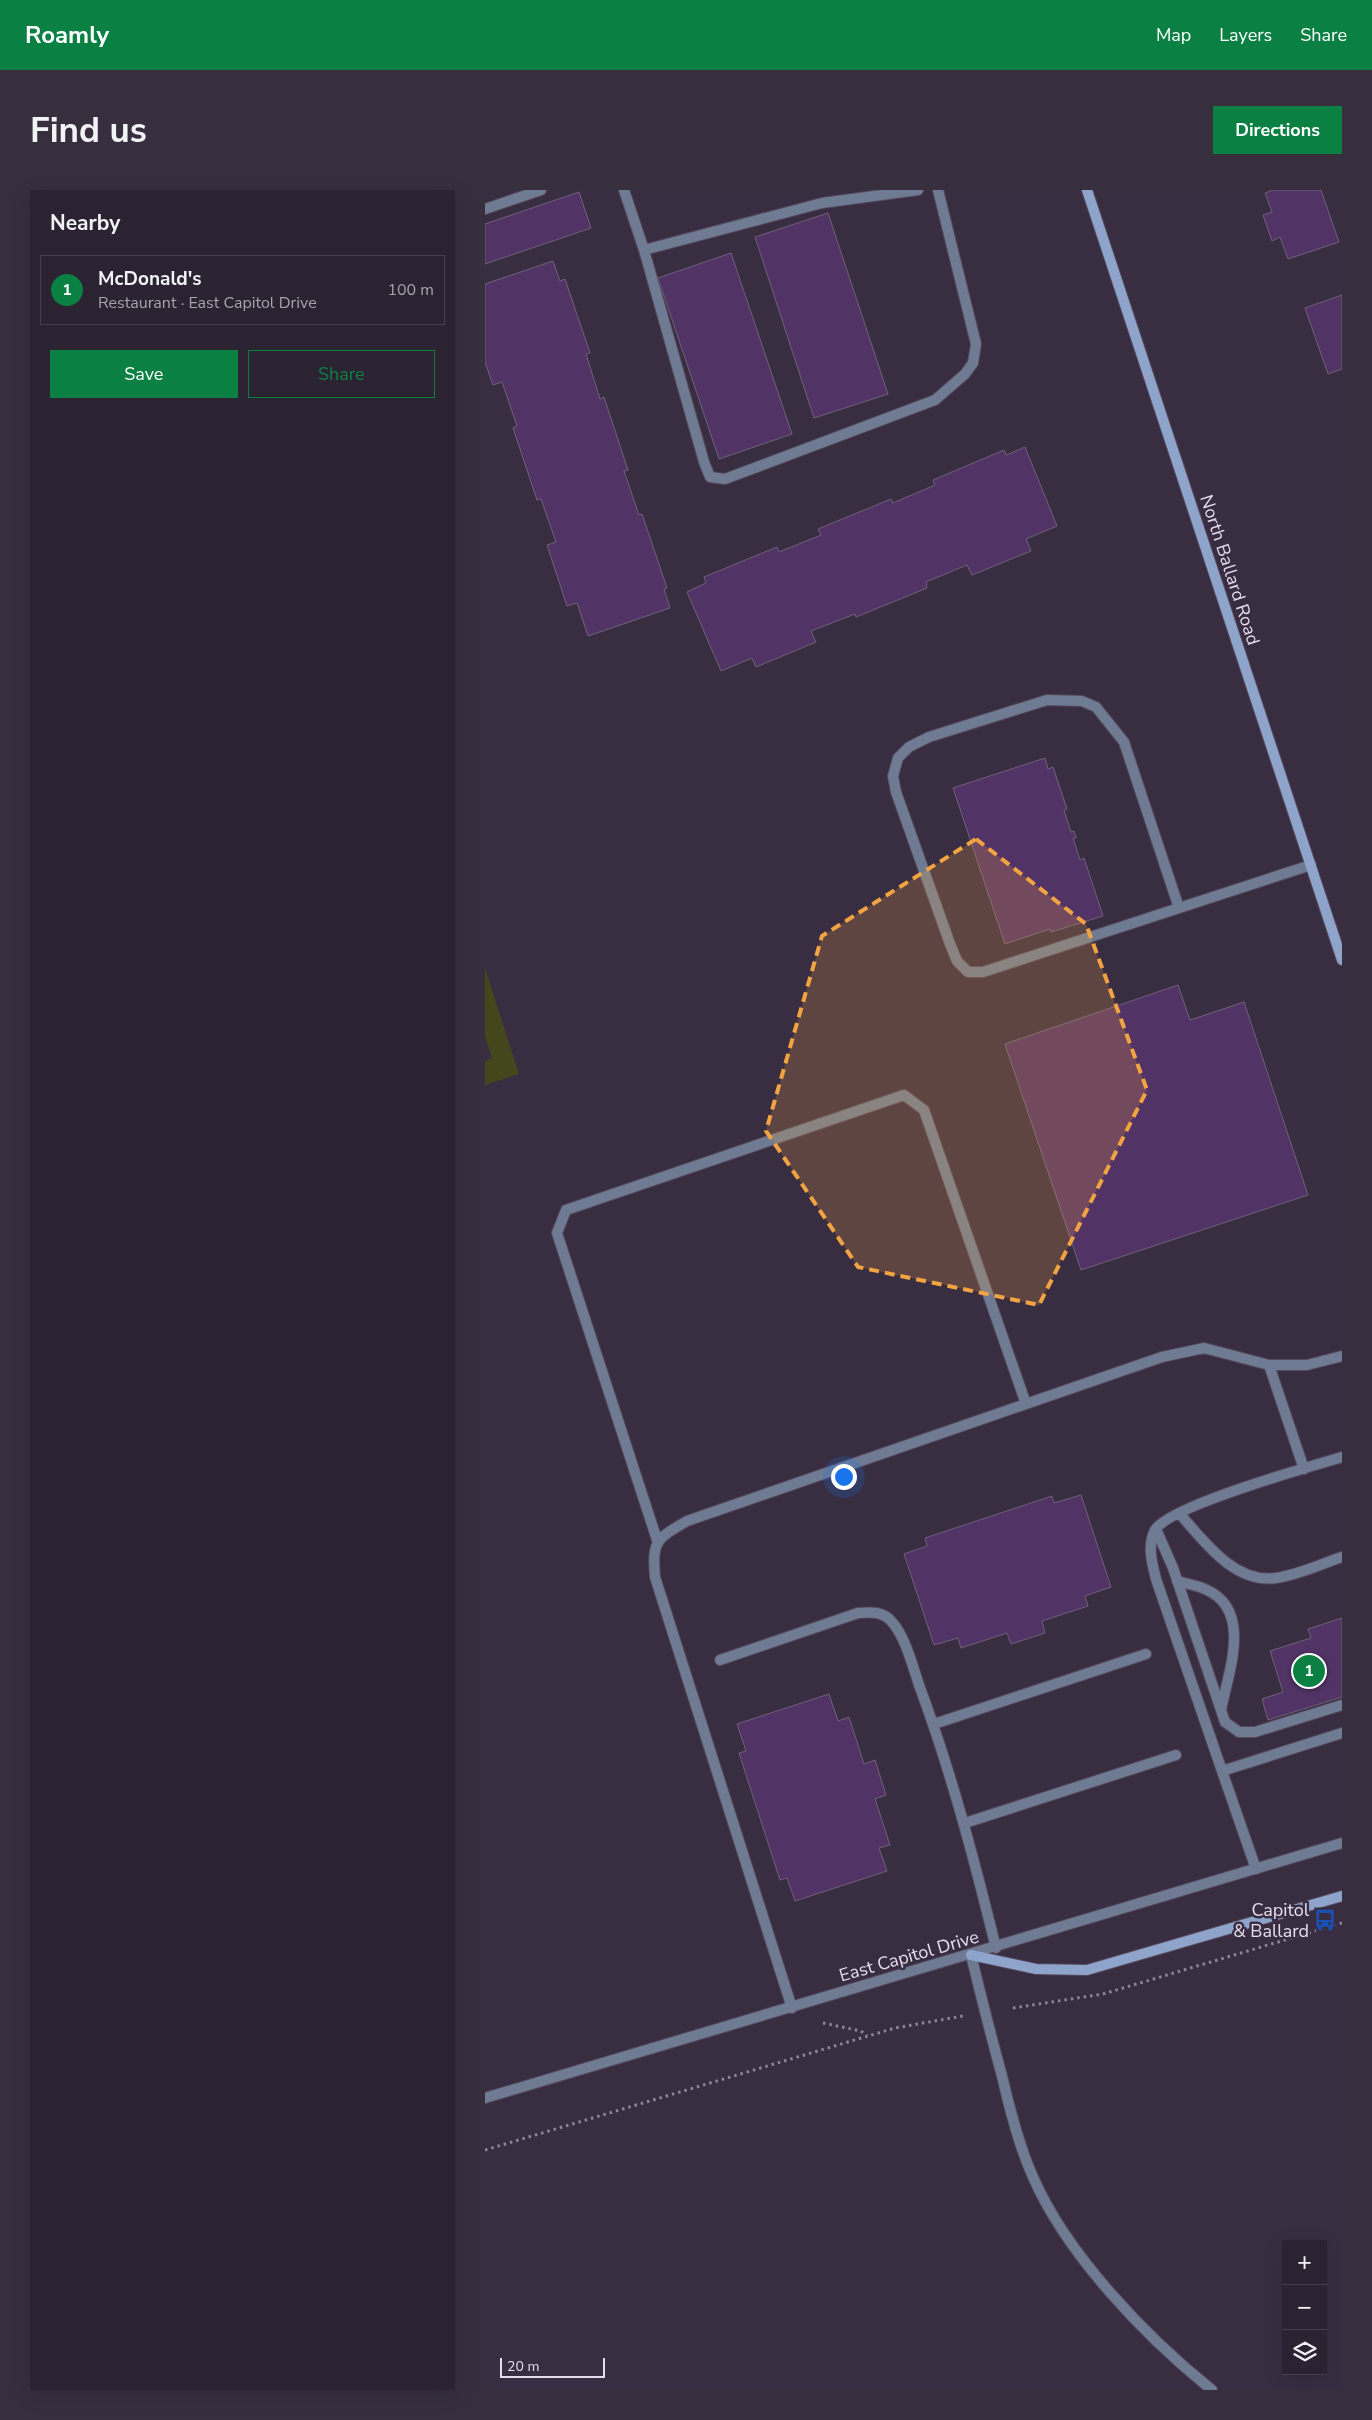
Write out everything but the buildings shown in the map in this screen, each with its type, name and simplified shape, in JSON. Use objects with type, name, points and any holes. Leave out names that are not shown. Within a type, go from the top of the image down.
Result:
[{"type":"main road","name":"North Ballard Road","points":[[1087,190],[1342,960]]},
{"type":"main road","points":[[971,1955],[1036,1969],[1087,1970],[1342,1896]]},
{"type":"street","points":[[485,209],[541,190]]},
{"type":"street","points":[[623,190],[644,250],[704,462],[710,477],[725,479],[935,400],[965,374],[973,363],[976,344],[938,190]]},
{"type":"street","points":[[644,250],[822,203],[918,190]]},
{"type":"street","points":[[1179,908],[1125,742],[1096,707],[1082,701],[1047,700],[929,738],[909,747],[898,758],[893,776],[896,792],[950,944],[957,961],[968,972],[983,972],[1311,865]]},
{"type":"street","points":[[658,1543],[557,1233],[566,1210],[904,1095],[924,1110],[1026,1404]]},
{"type":"street","points":[[792,2008],[655,1577],[653,1552],[664,1534],[687,1521],[1162,1357],[1204,1348],[1269,1365],[1307,1365],[1342,1356]]},
{"type":"street","points":[[1269,1365],[1304,1469]]},
{"type":"street","points":[[1256,1869],[1155,1579],[1151,1556],[1151,1542],[1156,1529],[1169,1517],[1199,1504],[1342,1457]]},
{"type":"street","points":[[1179,1513],[1218,1557],[1252,1576],[1276,1578],[1342,1557]]},
{"type":"street","points":[[1156,1529],[1177,1581],[1225,1722],[1234,1730],[1245,1733],[1255,1732],[1342,1705]]},
{"type":"street","points":[[1177,1581],[1207,1590],[1225,1604],[1231,1614],[1235,1633],[1221,1711]]},
{"type":"street","points":[[720,1660],[857,1613],[876,1612],[892,1622],[903,1642],[934,1724],[965,1823],[996,1948]]},
{"type":"street","points":[[934,1724],[1146,1654]]},
{"type":"street","points":[[1222,1771],[1342,1733]]},
{"type":"street","points":[[965,1823],[1177,1755]]},
{"type":"street","name":"East Capitol Drive","points":[[485,2098],[996,1948],[1342,1843]]},
{"type":"street","points":[[971,1955],[1011,2111],[1033,2177],[1059,2225],[1141,2328],[1212,2390]]},
{"type":"path","points":[[792,2008],[828,2025],[861,2031],[868,2036]]},
{"type":"path","points":[[485,2150],[895,2028],[964,2016]]},
{"type":"highlighted area","points":[[976,839],[1086,924],[1147,1090],[1039,1305],[858,1267],[766,1131],[822,936]]},
{"type":"green space","points":[[485,968],[519,1074],[485,1085],[485,1061],[492,1058],[485,1037]]},
{"type":"place","name":"McDonald's","points":[[1309,1671]]},
{"type":"place","name":"Capitol & Ballard","points":[[1325,1920]]}]
